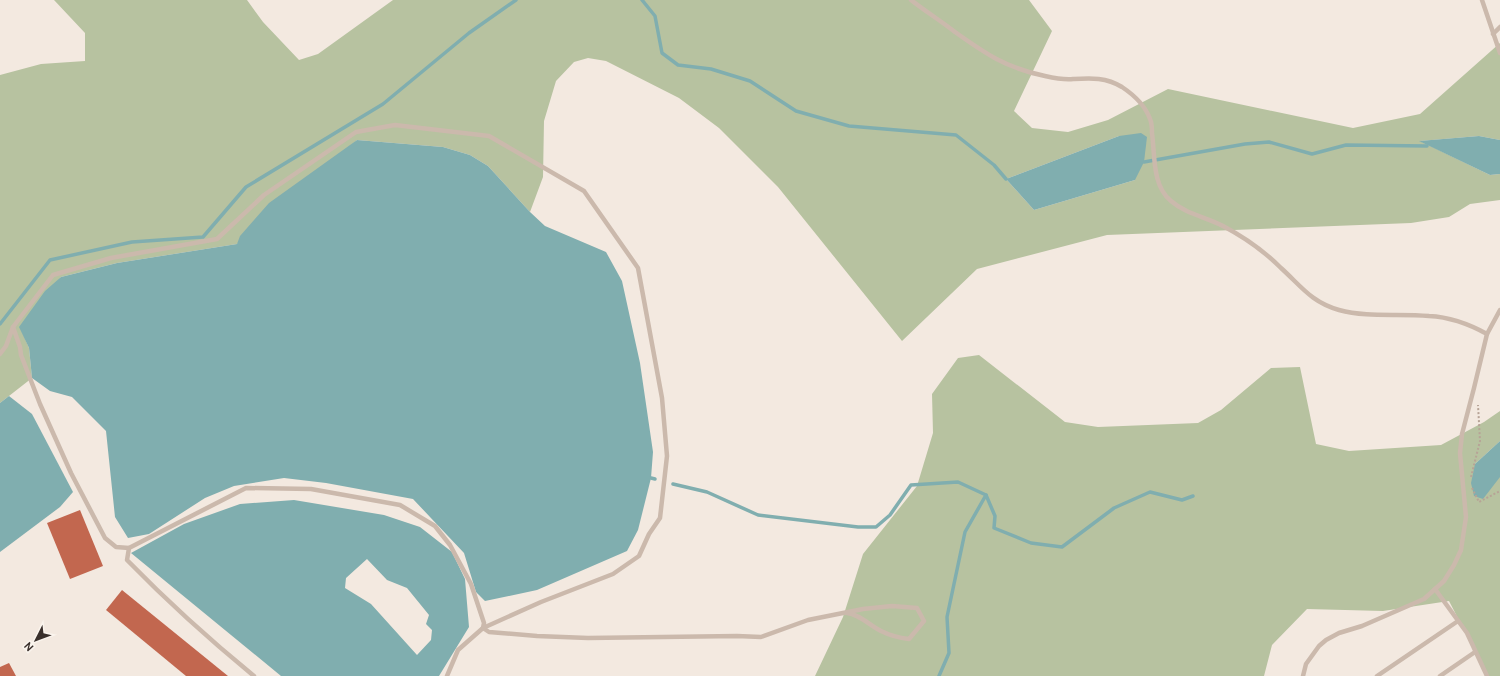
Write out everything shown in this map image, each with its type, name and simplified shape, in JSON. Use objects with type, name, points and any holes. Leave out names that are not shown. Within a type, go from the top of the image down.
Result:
[{"type":"lane","points":[[911,0],[976,48],[1010,66],[1047,77],[1073,80],[1092,78],[1101,79],[1128,91],[1142,104],[1151,120],[1157,178],[1167,198],[1182,209],[1214,222],[1249,242],[1281,268],[1303,291],[1317,301],[1337,310],[1354,313],[1427,315],[1447,318],[1472,326],[1487,334]]},
{"type":"lane","points":[[1482,0],[1500,53]]},
{"type":"lane","points":[[1493,34],[1500,27]]},
{"type":"lane","points":[[0,354],[6,346],[12,326],[53,275],[111,258],[218,239],[264,196],[356,132],[395,125],[489,136],[584,191],[638,268],[662,398],[667,456],[660,518],[639,556],[613,574],[541,602],[483,628],[458,650],[447,676]]},
{"type":"lane","points":[[1303,676],[1306,664],[1319,646],[1326,640],[1339,633],[1362,626],[1424,599],[1444,581],[1454,566],[1461,550],[1466,517],[1460,453],[1462,434],[1487,334],[1500,310]]},
{"type":"lane","points":[[12,326],[37,397],[74,479],[106,538],[116,547],[129,548],[246,488],[311,489],[400,505],[435,526],[450,545],[471,584],[484,623],[483,628]]},
{"type":"lane","points":[[129,548],[127,560],[141,575],[254,676]]},
{"type":"lane","points":[[1435,589],[1467,633],[1487,676]]},
{"type":"lane","points":[[483,628],[489,632],[588,638],[761,637],[808,620],[847,612],[863,609],[892,606],[917,608],[924,621],[909,639],[882,632],[856,614],[847,612]]},
{"type":"lane","points":[[1377,676],[1458,621]]},
{"type":"lane","points":[[1440,676],[1475,652]]},
{"type":"path","points":[[1478,403],[1480,441],[1469,484],[1479,502],[1500,491]]},
{"type":"green space","points":[[54,0],[247,0],[263,22],[299,60],[318,54],[393,0],[1029,0],[1052,31],[1014,111],[1032,128],[1068,132],[1108,120],[1168,89],[1353,128],[1420,114],[1500,43],[1500,140],[1479,136],[1420,141],[1490,175],[1500,174],[1500,200],[1470,204],[1449,217],[1411,223],[1107,235],[977,269],[902,341],[778,187],[719,128],[679,98],[606,61],[588,58],[574,62],[556,81],[544,121],[543,177],[530,212],[488,166],[470,155],[443,147],[357,140],[237,244],[117,263],[61,277],[20,327],[29,348],[32,378],[0,403],[0,75],[41,64],[85,61],[85,33]],"holes":[[[1119,136],[1135,180],[1034,210],[1006,179]]]},
{"type":"green space","points":[[979,355],[1065,422],[1098,427],[1198,423],[1221,410],[1271,368],[1300,367],[1316,444],[1349,451],[1441,445],[1484,422],[1500,411],[1500,441],[1475,464],[1500,477],[1500,676],[1488,676],[1449,601],[1383,611],[1307,609],[1272,645],[1264,676],[815,676],[843,617],[863,554],[917,486],[933,433],[932,394],[958,358]]},
{"type":"water","points":[[1141,133],[1147,137],[1144,162],[1135,180],[1034,210],[1006,179],[1119,136]]},
{"type":"water","points":[[1479,136],[1500,140],[1500,174],[1490,175],[1419,141]]},
{"type":"water","points":[[357,140],[443,147],[470,155],[488,166],[530,212],[545,226],[606,252],[622,281],[640,363],[653,452],[651,478],[638,530],[627,551],[537,590],[485,601],[476,592],[464,553],[413,499],[326,483],[284,478],[234,486],[205,498],[149,534],[128,538],[115,517],[106,431],[72,397],[50,391],[32,378],[29,348],[19,327],[45,291],[61,277],[117,263],[237,244],[240,236],[269,203]]},
{"type":"water","points":[[9,396],[32,414],[73,492],[60,507],[0,552],[0,403]]},
{"type":"water","points":[[1500,441],[1500,477],[1483,499],[1474,496],[1471,483],[1475,464]]},
{"type":"water","points":[[294,500],[384,515],[420,527],[452,552],[465,579],[469,627],[439,676],[281,676],[131,553],[184,524],[240,504]],"holes":[[[367,559],[387,580],[407,588],[429,615],[426,624],[432,630],[431,640],[417,655],[371,604],[345,588],[346,578]]]},
{"type":"building","points":[[80,510],[103,566],[70,579],[47,523]]},
{"type":"building","points":[[122,590],[228,676],[186,676],[106,610]]},
{"type":"building","points":[[9,663],[16,676],[0,676],[0,667]]},
{"type":"waterway","points":[[0,324],[50,260],[132,242],[203,237],[246,187],[383,104],[469,33],[516,0]]},
{"type":"waterway","points":[[642,0],[655,16],[662,53],[678,65],[711,69],[750,81],[796,111],[849,126],[956,135],[994,165],[1006,179]]},
{"type":"waterway","points":[[1144,162],[1245,144],[1269,142],[1312,154],[1346,145],[1427,146]]},
{"type":"waterway","points":[[651,478],[655,479]]},
{"type":"waterway","points":[[673,484],[707,492],[758,515],[858,527],[876,527],[890,515],[911,485],[958,482],[986,495],[995,516],[994,528],[1031,543],[1062,547],[1114,508],[1150,492],[1182,500],[1193,496]]},
{"type":"waterway","points":[[939,676],[949,653],[947,617],[965,532],[986,495]]}]
